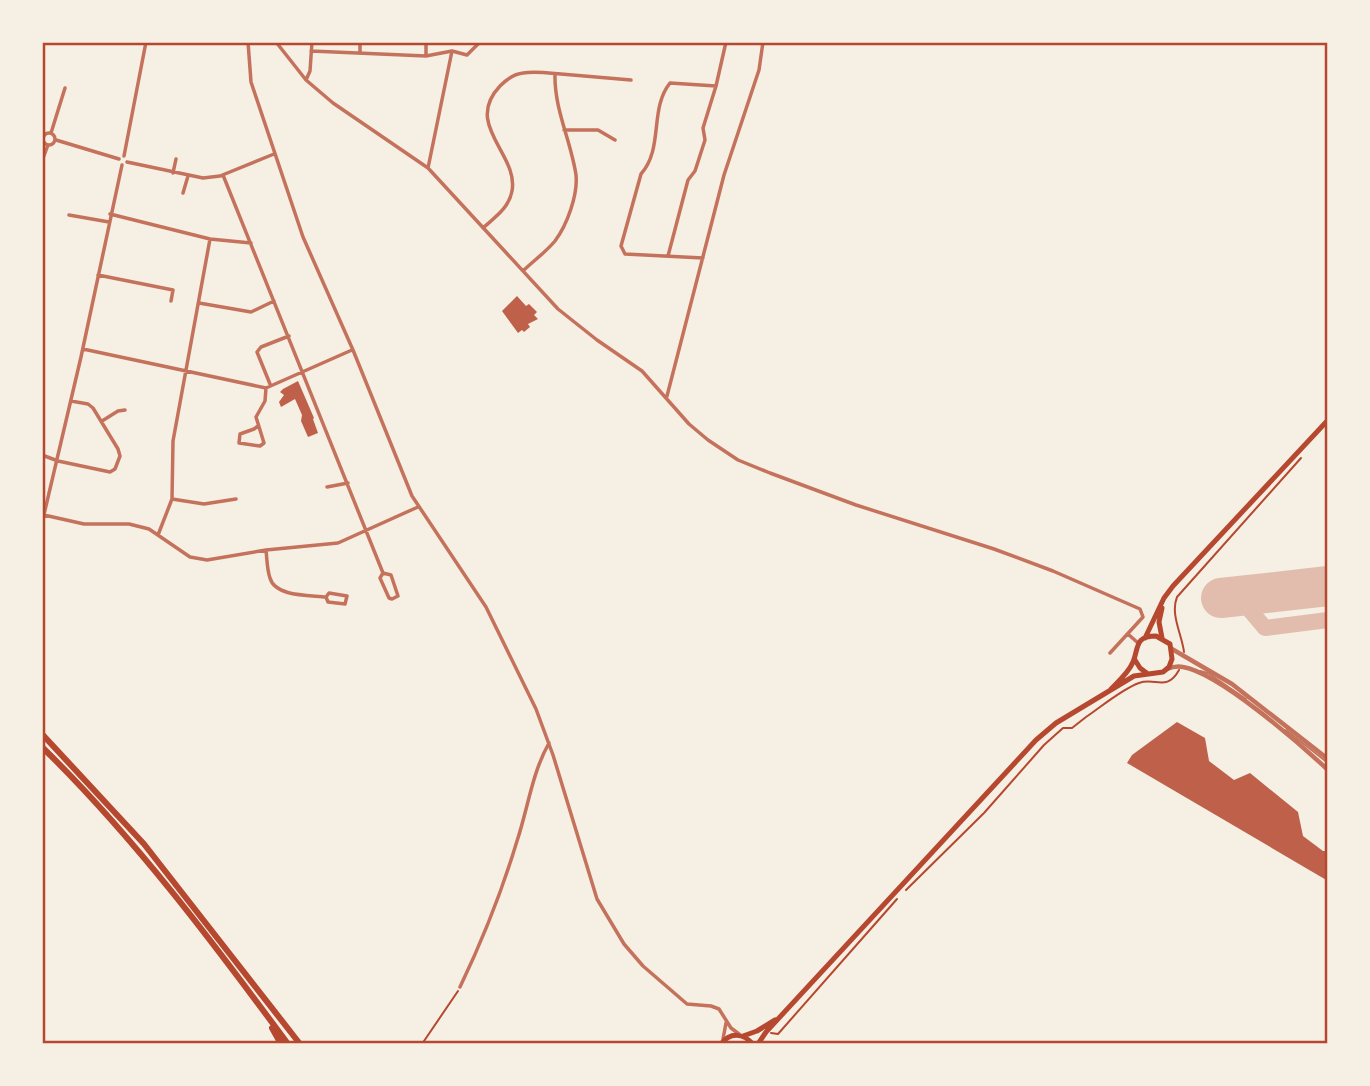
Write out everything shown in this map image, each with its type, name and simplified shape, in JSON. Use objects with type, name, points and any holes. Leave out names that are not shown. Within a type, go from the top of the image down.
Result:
[{"type":"highway","points":[[42,734],[144,844],[301,1044]]},
{"type":"highway","points":[[42,747],[124,835],[288,1044]]},
{"type":"highway","points":[[261,1007],[281,1044]]},
{"type":"main road","points":[[1144,638],[1164,598],[1328,419]]},
{"type":"main road","points":[[742,1036],[756,1044],[1036,740],[1056,723],[1111,689],[1135,676],[1158,674],[1167,669],[1172,659],[1172,649],[1162,638],[1159,622],[1164,598]]},
{"type":"main road","points":[[1111,689],[1135,660],[1138,643],[1150,636],[1162,638]]},
{"type":"main road","points":[[1135,660],[1148,674]]},
{"type":"main road","points":[[721,1043],[730,1036],[742,1036],[757,1031],[781,1016]]},
{"type":"street","points":[[128,162],[124,156],[146,42]]},
{"type":"street","points":[[248,42],[251,82],[303,237],[353,350],[405,481],[418,507],[486,607],[526,687],[549,743],[594,888],[608,919],[643,966],[680,999],[691,1006],[711,1006],[719,1009],[731,1028],[742,1036]]},
{"type":"street","points":[[276,42],[306,80],[333,103],[428,168],[572,321],[630,361],[667,396],[699,432],[737,460],[856,505],[994,549],[1087,585],[1142,611],[1143,617],[1110,653]]},
{"type":"street","points":[[306,80],[310,71],[312,42]]},
{"type":"street","points":[[360,42],[360,52]]},
{"type":"street","points":[[426,42],[426,56]]},
{"type":"street","points":[[311,51],[426,56],[452,51],[467,55],[480,42]]},
{"type":"street","points":[[668,256],[688,180],[695,171],[705,139],[704,128],[726,42]]},
{"type":"street","points":[[667,396],[724,176],[759,70],[763,42]]},
{"type":"street","points":[[428,168],[452,51]]},
{"type":"street","points":[[483,228],[502,211],[512,190],[512,178],[486,113],[493,93],[506,79],[521,73],[631,80]]},
{"type":"street","points":[[523,271],[555,240],[565,225],[572,202],[576,176],[558,106],[555,74]]},
{"type":"street","points":[[704,258],[625,254],[621,246],[641,174],[648,166],[657,139],[656,123],[664,90],[670,83],[716,86]]},
{"type":"street","points":[[51,133],[65,88]]},
{"type":"street","points":[[564,130],[598,130],[615,140]]},
{"type":"street","points":[[48,145],[43,136],[51,133]]},
{"type":"street","points":[[48,145],[52,145],[55,140],[51,133]]},
{"type":"street","points":[[42,523],[122,165],[118,159],[55,140]]},
{"type":"street","points":[[42,161],[48,145]]},
{"type":"street","points":[[122,165],[128,162],[203,178],[223,174],[274,154]]},
{"type":"street","points":[[118,159],[124,156]]},
{"type":"street","points":[[173,173],[176,159]]},
{"type":"street","points":[[223,174],[383,573]]},
{"type":"street","points":[[183,193],[188,176]]},
{"type":"street","points":[[110,214],[210,239],[251,243]]},
{"type":"street","points":[[69,215],[109,222]]},
{"type":"street","points":[[158,535],[172,499],[172,453],[180,398],[210,239]]},
{"type":"street","points":[[98,275],[173,290],[171,301]]},
{"type":"street","points":[[199,303],[251,312],[275,300]]},
{"type":"street","points":[[270,384],[257,352],[261,347],[289,336]]},
{"type":"street","points":[[83,349],[265,388]]},
{"type":"street","points":[[265,388],[353,350]]},
{"type":"street","points":[[258,426],[240,434],[239,443],[258,446],[264,443],[256,417],[265,401],[265,388]]},
{"type":"street","points":[[42,455],[110,472],[115,469],[120,456],[102,421],[88,404],[71,401]]},
{"type":"street","points":[[102,421],[118,411],[125,410]]},
{"type":"street","points":[[327,487],[348,483]]},
{"type":"street","points":[[172,499],[204,504],[236,499]]},
{"type":"street","points":[[44,514],[84,524],[129,524],[149,529],[190,557],[207,560],[338,543],[418,507]]},
{"type":"street","points":[[266,551],[270,580],[275,587],[284,591],[326,597],[328,601],[345,604],[347,596],[329,593],[326,597]]},
{"type":"street","points":[[383,573],[391,575],[398,592],[398,596],[392,599],[389,598],[380,578],[383,573]]},
{"type":"street","points":[[1128,634],[1138,643]]},
{"type":"street","points":[[1172,649],[1232,684],[1328,761]]},
{"type":"street","points":[[1167,669],[1182,667],[1195,671],[1237,696],[1313,755],[1328,770]]},
{"type":"street","points":[[460,987],[501,894],[536,770],[549,743]]},
{"type":"street","points":[[721,1043],[726,1021]]},
{"type":"lane","points":[[1195,671],[1208,673],[1328,761]]},
{"type":"path","points":[[1184,658],[1175,603],[1177,597],[1306,453]]},
{"type":"path","points":[[778,1034],[904,891],[984,813],[1044,745],[1063,728],[1080,724],[1086,717],[1139,683],[1168,681],[1175,677],[1182,667]]},
{"type":"path","points":[[422,1044],[460,987]]},
{"type":"building","points":[[517,296],[526,306],[529,304],[537,312],[534,315],[538,319],[528,324],[530,327],[524,332],[522,330],[518,333],[502,311]]},
{"type":"building","points":[[298,381],[318,433],[308,437],[295,399],[281,407],[279,402],[284,395],[280,392]]},
{"type":"building","points":[[1177,722],[1205,738],[1209,761],[1234,780],[1250,773],[1298,812],[1303,836],[1323,851],[1328,851],[1328,881],[1127,763],[1132,755]]},
{"type":"taxiway","points":[[1238,596],[1265,628],[1328,620]]},
{"type":"runway","points":[[1221,598],[1328,586]]}]
